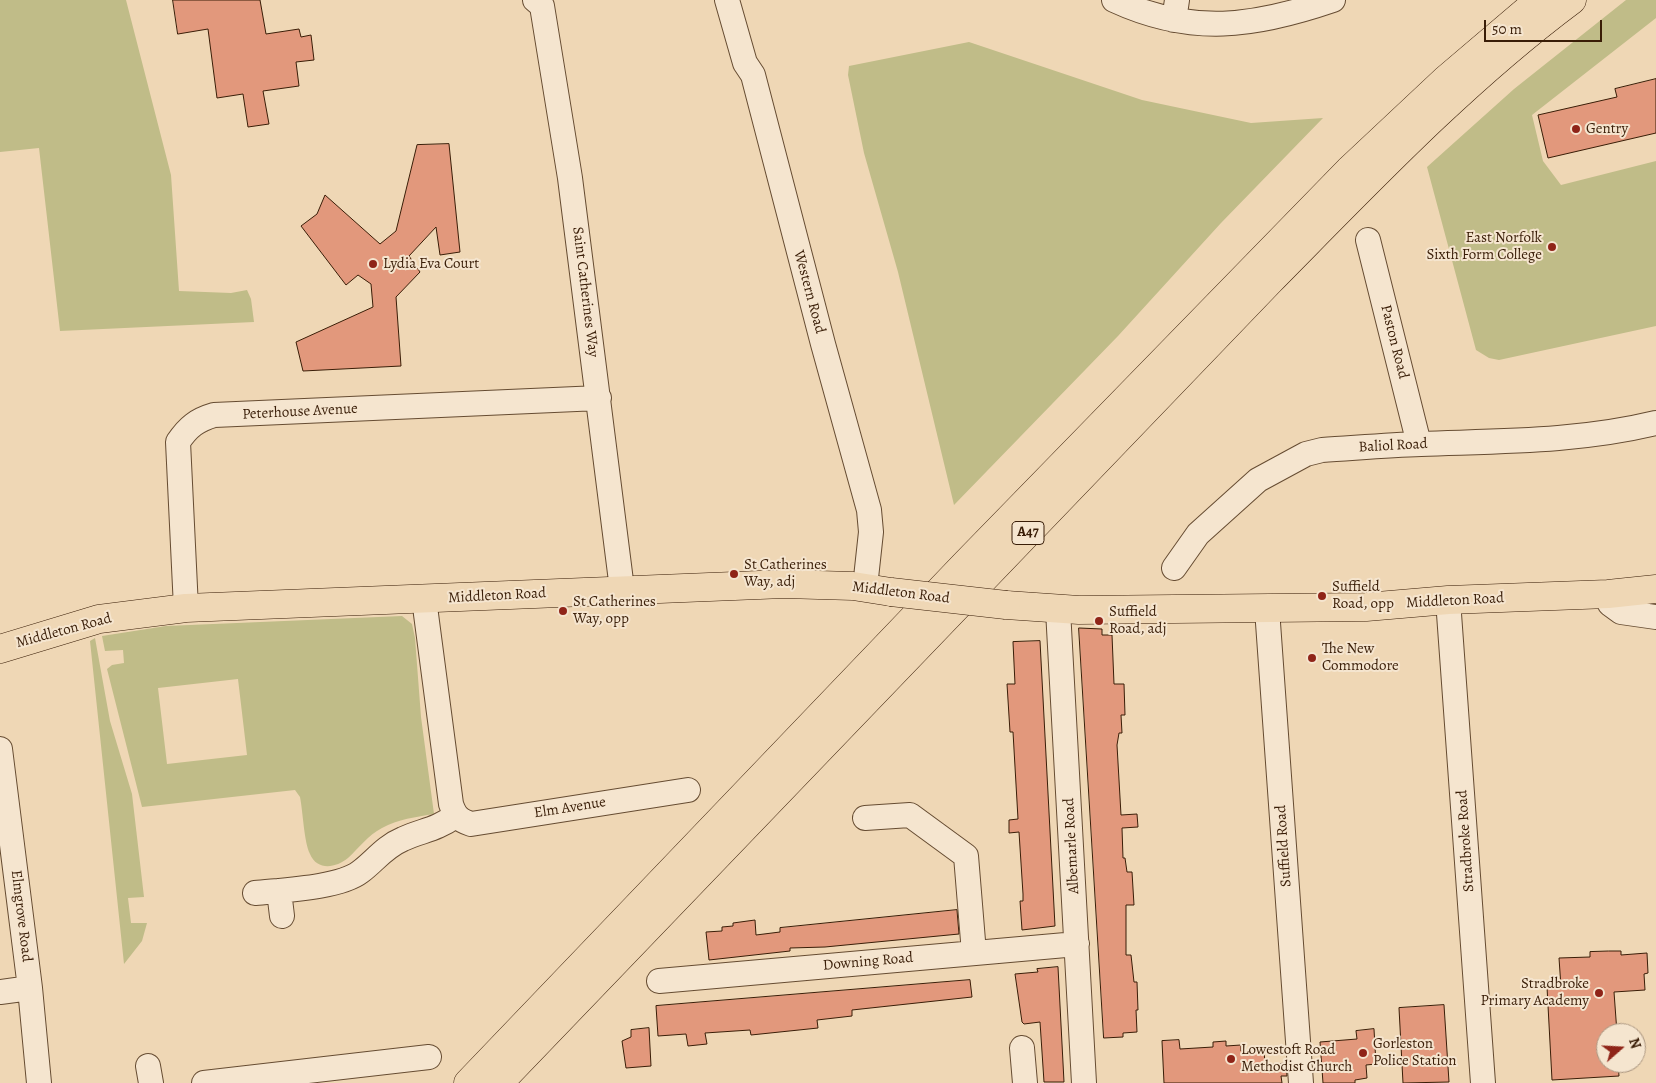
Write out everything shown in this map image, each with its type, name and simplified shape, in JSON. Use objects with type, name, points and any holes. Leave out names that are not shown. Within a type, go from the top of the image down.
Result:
[{"type":"main road","name":"A47","points":[[468,1083],[973,556],[1349,170],[1444,80],[1539,0]]},
{"type":"main road","name":"A47","points":[[499,1083],[1290,261],[1461,94],[1572,0]]},
{"type":"main road","name":"Middleton Road","points":[[0,649],[100,620],[186,608],[622,589],[784,584],[878,590],[1058,610],[1366,607],[1448,600],[1608,594],[1656,590]]},
{"type":"street","name":"Western Road","points":[[727,0],[746,63],[753,75],[823,344],[869,510],[878,590]]},
{"type":"street","points":[[1114,0],[1138,11],[1175,10],[1203,25],[1257,21],[1300,11],[1333,0]]},
{"type":"street","name":"Saint Catherines Way","points":[[543,2],[570,178],[622,589]]},
{"type":"street","name":"Paston Road","points":[[1368,240],[1419,444]]},
{"type":"street","name":"Peterhouse Avenue","points":[[186,608],[178,442],[185,431],[199,419],[214,415],[598,398]]},
{"type":"street","name":"Baliol Road","points":[[1174,568],[1198,534],[1258,480],[1306,454],[1322,450],[1419,444],[1534,441],[1606,433],[1656,423]]},
{"type":"street","points":[[1608,594],[1610,604],[1621,612],[1656,617]]},
{"type":"street","points":[[255,893],[279,891],[347,879],[360,872],[383,850],[402,839],[430,831],[455,816],[424,599]]},
{"type":"street","name":"Stradbroke Road","points":[[1448,600],[1483,1083]]},
{"type":"street","name":"Suffield Road","points":[[1267,609],[1301,1083]]},
{"type":"street","name":"Albemarle Road","points":[[1058,610],[1084,1083]]},
{"type":"street","name":"Elmgrove Road","points":[[0,749],[30,988],[39,1083]]},
{"type":"street","name":"Elm Avenue","points":[[455,816],[471,824],[688,790]]},
{"type":"street","points":[[865,818],[910,814],[966,856],[974,953]]},
{"type":"street","points":[[279,891],[282,916]]},
{"type":"street","name":"Downing Road","points":[[659,981],[1077,944]]},
{"type":"street","points":[[0,992],[30,988]]},
{"type":"street","points":[[1022,1048],[1025,1083]]},
{"type":"street","points":[[204,1083],[429,1057]]},
{"type":"shaded area","points":[[0,0],[126,0],[171,175],[179,291],[231,293],[247,290],[251,299],[254,322],[60,331],[39,148],[0,152]]},
{"type":"shaded area","name":"East Norfolk Sixth Form College","points":[[1626,0],[1656,0],[1656,18],[1532,115],[1543,161],[1561,185],[1656,161],[1656,326],[1499,360],[1489,358],[1476,350],[1427,167],[1514,89]]},
{"type":"shaded area","points":[[969,42],[1142,100],[1251,123],[1323,118],[1221,223],[1118,336],[954,505],[898,272],[864,153],[848,75],[849,66]]},
{"type":"shaded area","points":[[402,616],[412,624],[415,638],[421,717],[434,814],[394,822],[372,834],[348,858],[333,866],[327,866],[317,863],[310,854],[305,835],[300,797],[295,790],[142,807],[107,669],[112,665],[124,663],[123,650],[105,651],[102,636],[166,626]],"holes":[[[238,679],[247,755],[167,764],[158,688]]]},
{"type":"shaded area","points":[[95,638],[110,721],[132,794],[144,897],[128,898],[131,923],[147,923],[142,941],[124,964],[90,641]]},
{"type":"building","points":[[173,0],[260,0],[266,34],[299,29],[301,37],[311,35],[314,60],[296,62],[299,86],[263,91],[269,124],[248,127],[243,94],[217,98],[208,29],[178,34]]},
{"type":"building","points":[[1656,79],[1656,133],[1548,158],[1538,115],[1617,97],[1615,89]]},
{"type":"building","name":"Lydia Eva Court","points":[[449,144],[460,252],[440,255],[436,227],[409,256],[420,272],[396,297],[401,366],[303,371],[296,342],[373,307],[371,284],[358,275],[346,285],[301,226],[317,214],[325,195],[380,244],[396,231],[417,145]]},
{"type":"building","points":[[1079,628],[1102,629],[1102,635],[1112,635],[1114,684],[1124,684],[1125,715],[1121,715],[1122,733],[1119,733],[1117,745],[1121,815],[1137,814],[1138,827],[1122,828],[1123,858],[1125,858],[1127,872],[1132,872],[1134,905],[1126,905],[1126,955],[1131,955],[1134,982],[1137,982],[1138,1010],[1136,1010],[1137,1032],[1123,1033],[1123,1037],[1104,1038]]},
{"type":"building","points":[[1040,641],[1055,926],[1022,930],[1020,901],[1023,901],[1023,894],[1019,832],[1009,833],[1009,820],[1018,819],[1013,732],[1010,732],[1007,684],[1015,684],[1013,642]]},
{"type":"building","points":[[957,910],[959,934],[825,947],[790,948],[790,951],[709,960],[706,932],[722,931],[722,927],[733,926],[733,923],[755,920],[756,935],[780,932],[780,928]]},
{"type":"building","points":[[1621,951],[1621,955],[1647,953],[1648,973],[1644,974],[1645,990],[1614,992],[1616,1023],[1596,1023],[1596,1073],[1619,1073],[1619,1076],[1552,1080],[1547,987],[1561,987],[1559,958],[1590,957],[1590,952]]},
{"type":"building","points":[[1058,967],[1064,1082],[1044,1082],[1040,1022],[1024,1024],[1022,1022],[1015,974],[1038,972],[1037,969]]},
{"type":"building","points":[[970,980],[972,997],[852,1010],[852,1016],[817,1020],[818,1028],[751,1035],[750,1030],[705,1033],[707,1044],[688,1046],[686,1034],[658,1036],[656,1006]]},
{"type":"building","points":[[1444,1005],[1449,1082],[1403,1083],[1399,1008]]},
{"type":"building","points":[[649,1028],[651,1066],[626,1068],[622,1041],[631,1037],[631,1030]]},
{"type":"building","name":"Gorleston Police Station","points":[[1374,1029],[1376,1064],[1366,1065],[1367,1078],[1355,1080],[1355,1083],[1323,1083],[1320,1042],[1357,1039],[1356,1031]]},
{"type":"building","name":"Lowestoft Road Methodist Church","points":[[1179,1040],[1180,1049],[1213,1047],[1213,1042],[1226,1041],[1226,1046],[1241,1045],[1241,1051],[1264,1049],[1265,1065],[1286,1063],[1287,1076],[1281,1076],[1282,1083],[1164,1083],[1162,1041]]},
{"type":"place","name":"Gentry","points":[[1576,129]]},
{"type":"place","name":"East Norfolk Sixth Form College","points":[[1552,247]]},
{"type":"place","name":"Lydia Eva Court","points":[[373,264]]},
{"type":"place","name":"St Catherines Way, adj","points":[[734,574]]},
{"type":"place","name":"Suffield Road, opp","points":[[1322,596]]},
{"type":"place","name":"St Catherines Way, opp","points":[[563,611]]},
{"type":"place","name":"Suffield Road, adj","points":[[1099,621]]},
{"type":"place","name":"The New Commodore","points":[[1312,658]]},
{"type":"place","name":"Stradbroke Primary Academy","points":[[1599,993]]},
{"type":"place","name":"Gorleston Police Station","points":[[1363,1053]]},
{"type":"place","name":"Lowestoft Road Methodist Church","points":[[1231,1059]]}]
